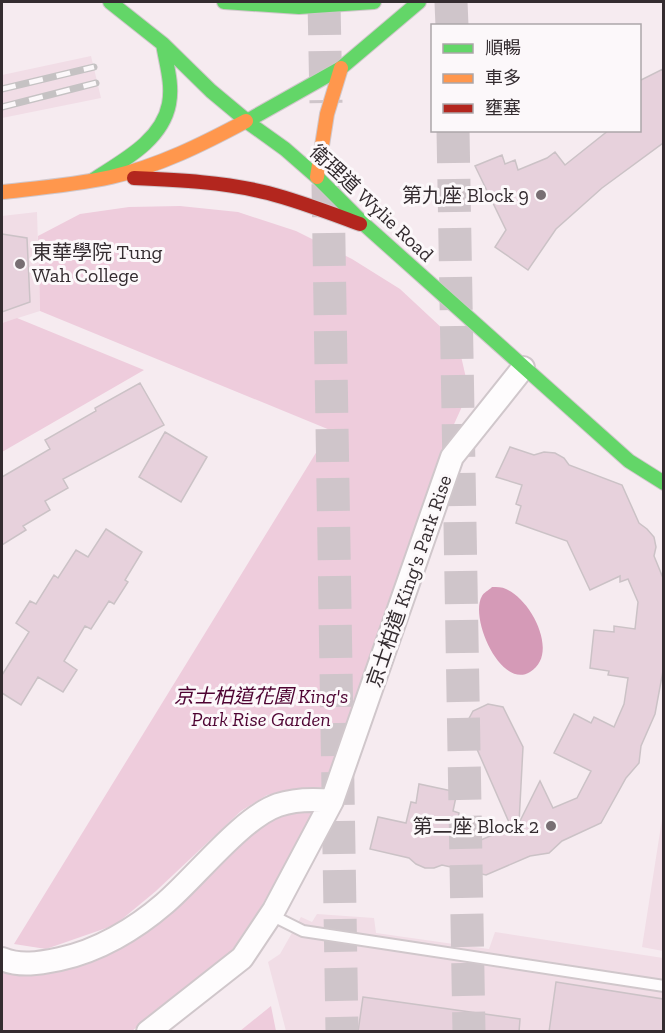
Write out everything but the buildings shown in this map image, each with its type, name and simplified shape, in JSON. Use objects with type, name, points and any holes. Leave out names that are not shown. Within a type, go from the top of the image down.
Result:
[{"type":"main road","name":"衛理道 Wylie Road","points":[[110,2],[163,44],[211,91],[285,148],[366,226],[629,461],[663,483]]},
{"type":"main road","points":[[224,2],[264,7],[301,8],[337,7],[374,2]]},
{"type":"main road","points":[[2,192],[111,177],[149,167],[212,140],[341,68],[419,2]]},
{"type":"main road","points":[[93,180],[138,148],[154,134],[161,123],[169,106],[170,87],[163,44]]},
{"type":"main road","points":[[317,177],[327,114],[341,68]]},
{"type":"main road","points":[[111,177],[182,180],[241,188],[269,194],[366,226]]},
{"type":"street","name":"京士柏道 King's Park Rise","points":[[148,1032],[242,958],[271,915],[332,801],[452,457],[523,368]]},
{"type":"street","points":[[2,959],[22,964],[37,963],[83,952],[118,936],[143,921],[166,903],[251,820],[276,806],[304,800],[332,801]]},
{"type":"lane","points":[[271,915],[303,931],[663,986]]},
{"type":"shaded area","points":[[91,56],[101,98],[2,118],[2,75]]},
{"type":"shaded area","name":"東華學院 Tung Wah College","points":[[37,212],[40,311],[2,323],[2,216]]},
{"type":"shaded area","points":[[492,587],[504,588],[515,595],[525,604],[539,628],[542,653],[539,664],[530,672],[519,675],[508,671],[490,649],[480,620],[479,606],[483,595]]},
{"type":"shaded area","points":[[663,813],[663,951],[642,947]]},
{"type":"shaded area","points":[[317,914],[374,918],[376,933],[489,949],[495,932],[663,958],[663,1031],[286,1031],[268,962],[280,954],[301,917],[312,922]]},
{"type":"green space","name":"京士柏道花園 King's Park Rise Garden","points":[[180,206],[238,212],[296,231],[352,259],[400,289],[458,343],[469,391],[446,442],[384,614],[326,787],[302,788],[267,795],[241,811],[156,891],[115,925],[46,949],[14,944],[330,430],[40,311],[38,236],[80,214],[129,207]]},
{"type":"green space","points":[[17,318],[144,370],[2,452],[2,323]]},
{"type":"green space","points":[[317,812],[262,905],[230,953],[132,1031],[2,1031],[2,973],[46,973],[115,949],[267,818]]},
{"type":"green space","points":[[271,1006],[276,1031],[240,1031]]},
{"type":"tunnel","points":[[324,2],[326,103]]},
{"type":"tunnel","points":[[451,2],[452,24]]},
{"type":"tunnel","points":[[453,132],[469,1032]]},
{"type":"tunnel","points":[[328,184],[342,1032]]},
{"type":"railway","points":[[2,89],[94,67]]},
{"type":"railway","points":[[2,107],[96,83]]},
{"type":"traffic: fast","points":[[110,2],[163,44],[211,91],[247,121],[341,68],[419,2]]},
{"type":"traffic: fast","points":[[224,2],[299,7],[374,2]]},
{"type":"traffic: fast","points":[[93,180],[139,149],[150,139],[165,117],[170,89],[163,44]]},
{"type":"traffic: fast","points":[[246,121],[285,149],[317,177],[366,226],[629,461],[664,483]]},
{"type":"traffic: slow","points":[[317,177],[327,114],[341,68]]},
{"type":"traffic: slow","points":[[2,192],[84,182],[129,172],[180,154],[246,121]]},
{"type":"traffic: jam","points":[[134,178],[201,182],[251,189],[314,207],[360,224]]},
{"type":"place","name":"第九座 Block 9","points":[[541,195]]},
{"type":"place","name":"東華學院 Tung Wah College","points":[[20,264]]},
{"type":"place","name":"第二座 Block 2","points":[[551,826]]}]
